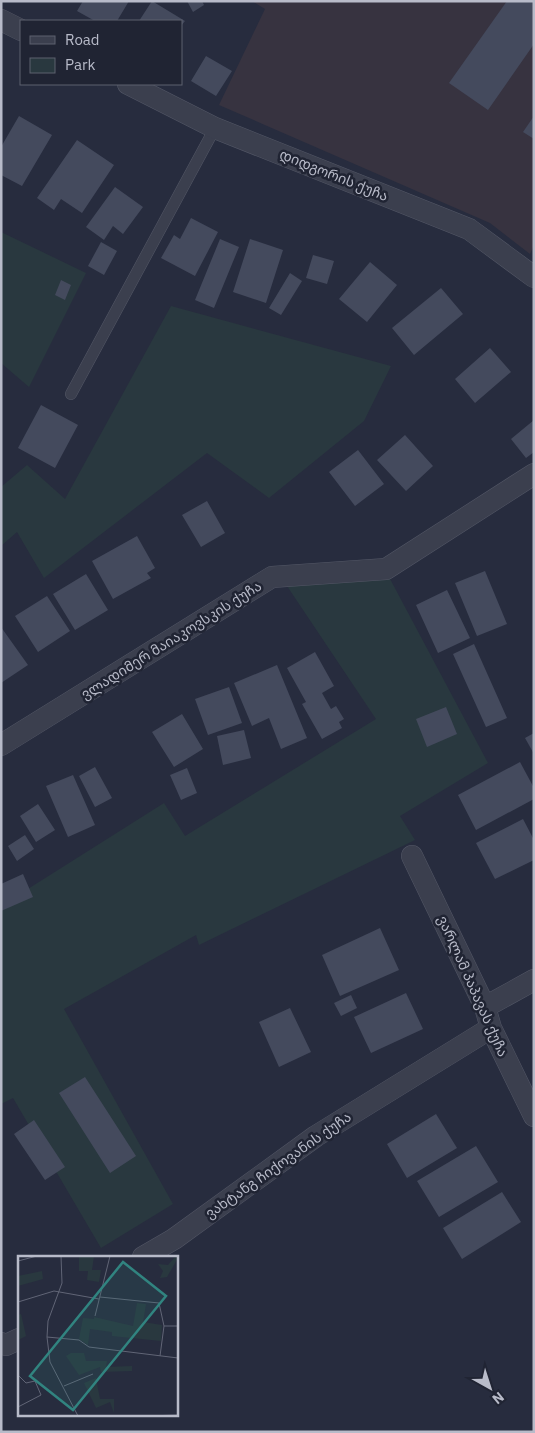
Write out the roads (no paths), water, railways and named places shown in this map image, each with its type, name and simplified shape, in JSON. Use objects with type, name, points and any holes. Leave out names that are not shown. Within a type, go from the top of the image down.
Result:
[{"type":"street","points":[[1,20],[20,30]]},
{"type":"street","name":"დიდგორის ქუჩა","points":[[130,85],[216,128],[469,229],[534,277]]},
{"type":"street","name":"ვლადიმერ მაიაკოვსკის ქუჩა","points":[[1,744],[272,577],[386,569],[534,474]]},
{"type":"street","name":"ვარლამ პაპავას ქუჩა","points":[[412,856],[485,1006],[491,1028],[534,1116]]},
{"type":"street","points":[[485,1006],[534,980]]},
{"type":"street","name":"ვახტანგ ჩიქოვანის ქუჩა","points":[[145,1256],[174,1239],[316,1136],[491,1028]]},
{"type":"street","points":[[1,1343],[6,1345],[18,1339]]},
{"type":"lane","points":[[71,394],[216,128]]}]
